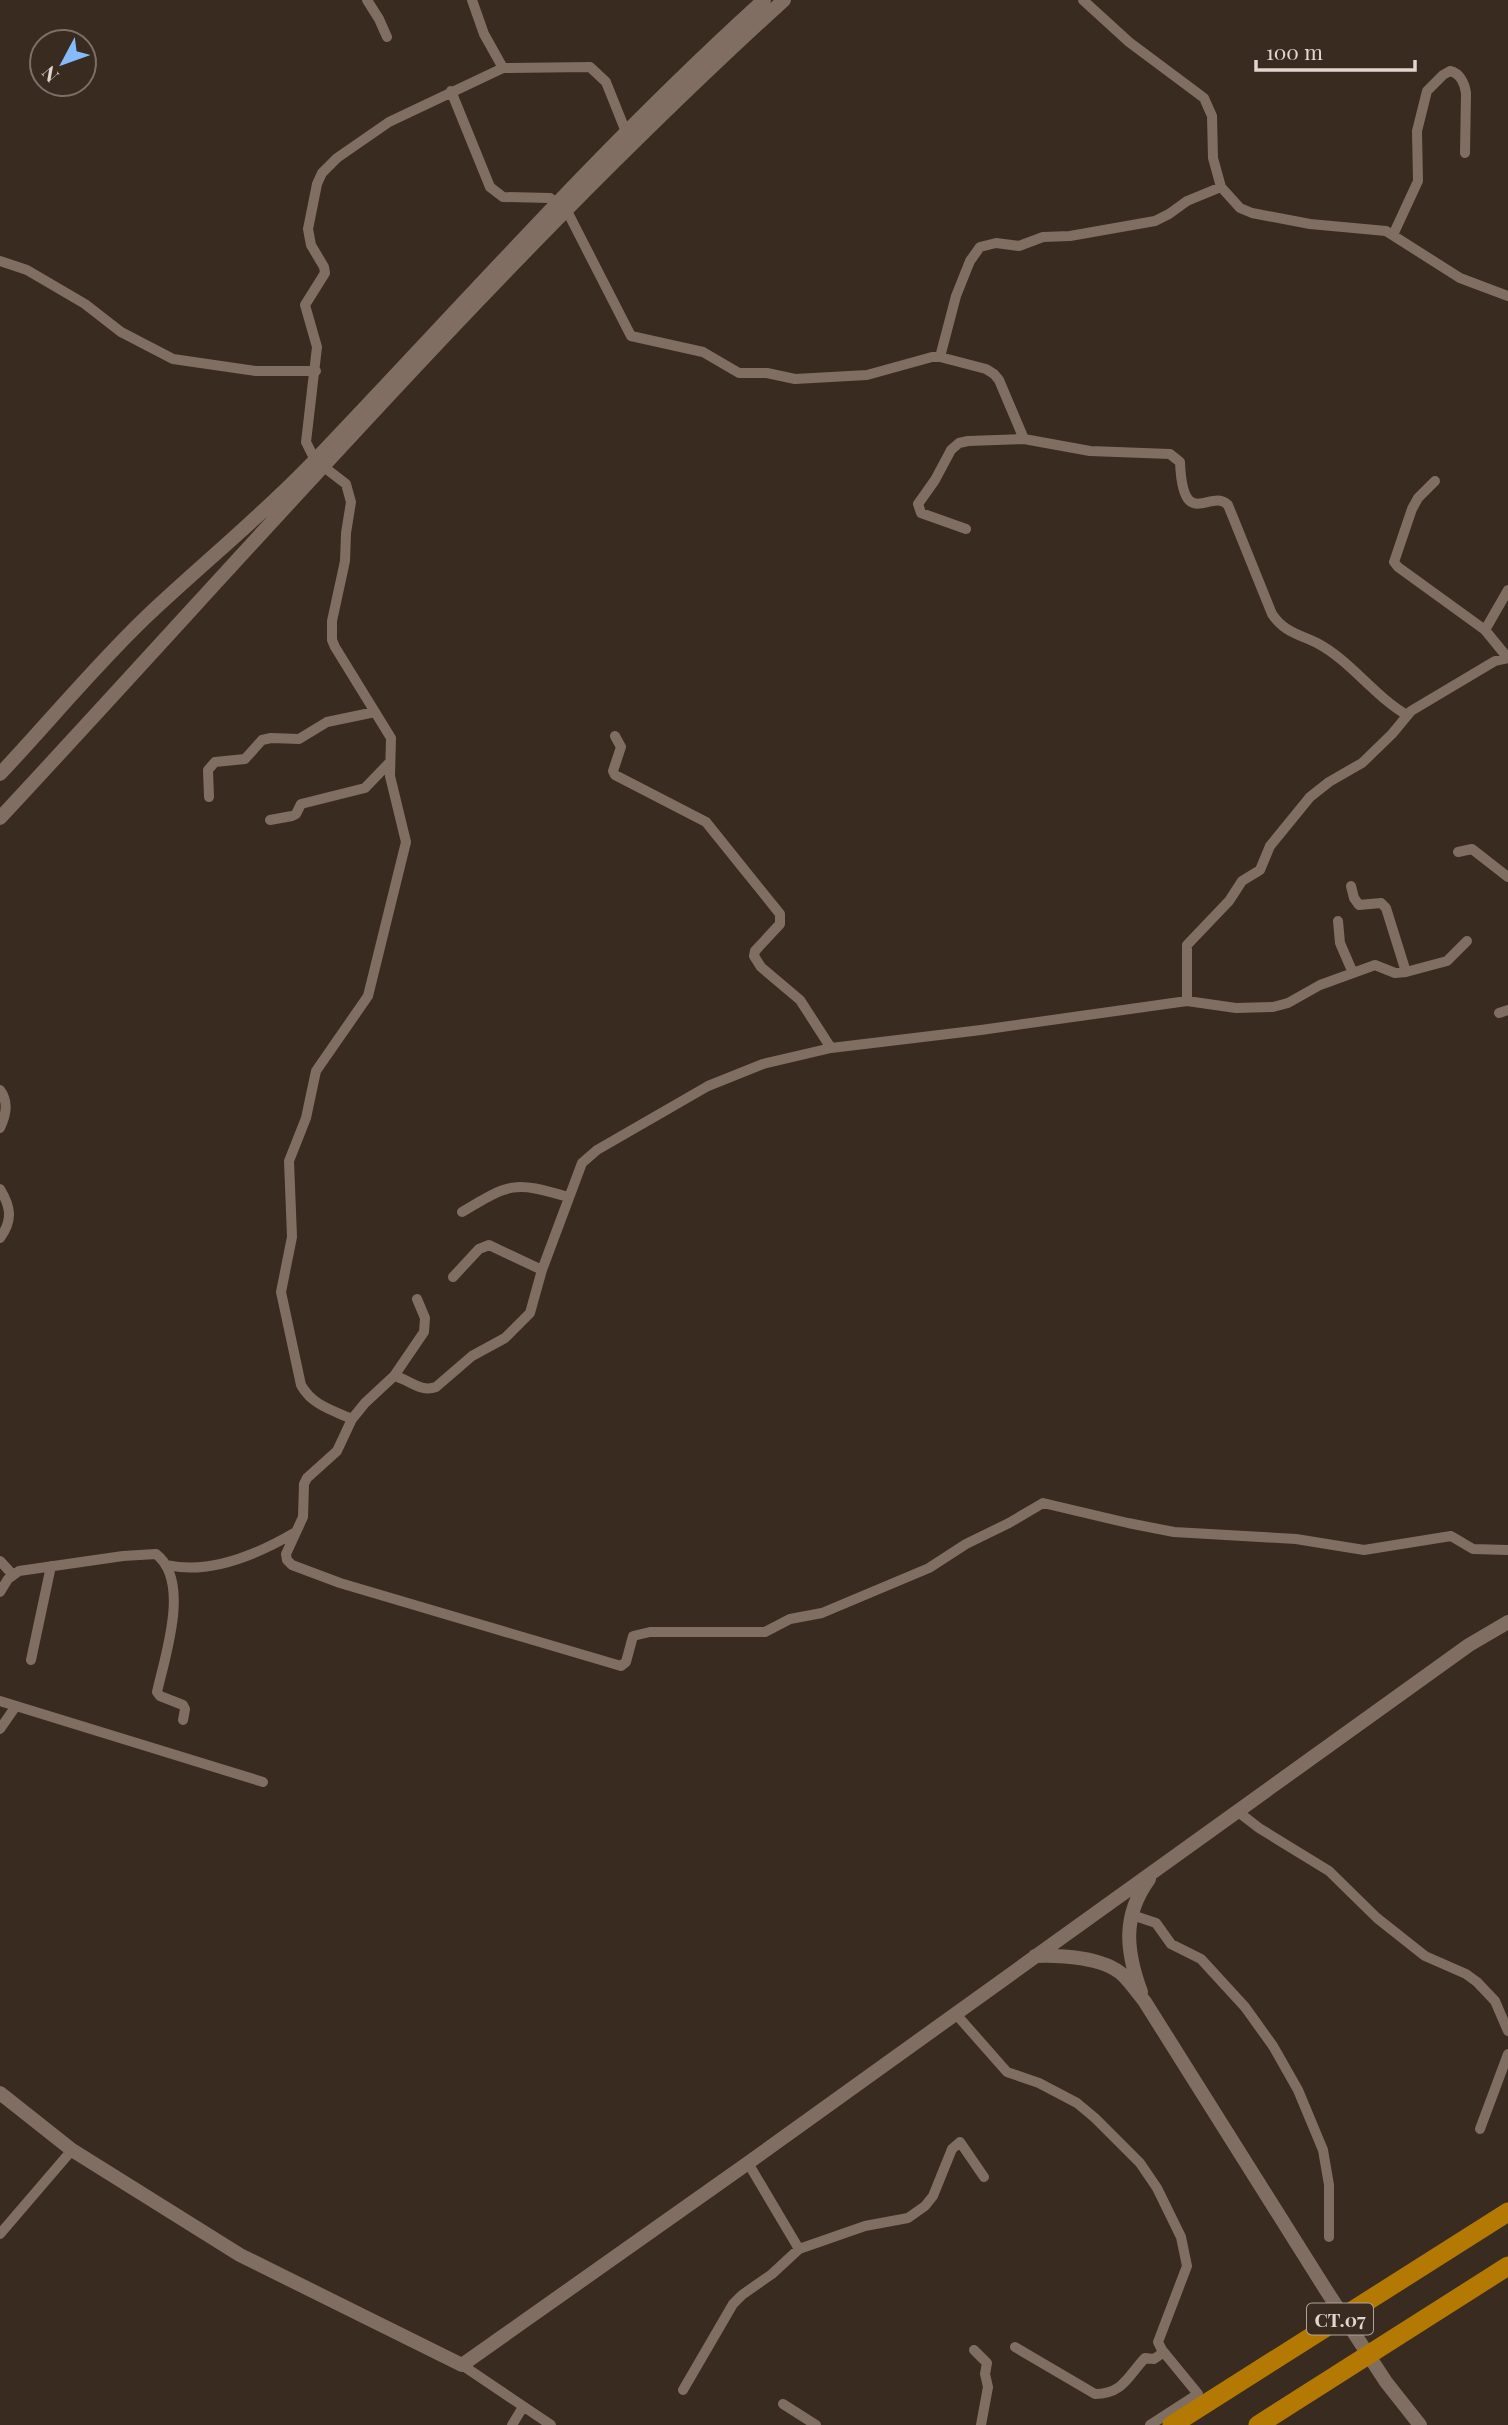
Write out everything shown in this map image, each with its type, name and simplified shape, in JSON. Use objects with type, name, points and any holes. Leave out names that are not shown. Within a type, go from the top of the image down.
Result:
[{"type":"highway","name":"CT.07","points":[[1172,2425],[1508,2212]]},
{"type":"highway","name":"CT.07","points":[[1258,2425],[1508,2266]]},
{"type":"street","points":[[367,0],[387,37]]},
{"type":"street","points":[[472,0],[484,34],[503,68]]},
{"type":"street","points":[[0,818],[168,638],[319,463],[562,207],[626,132],[695,62],[764,0]]},
{"type":"street","points":[[562,207],[784,0]]},
{"type":"street","points":[[1083,0],[1129,43],[1204,98],[1212,116],[1213,158],[1221,187],[1240,208],[1252,213],[1321,226],[1378,229],[1394,235],[1460,278],[1508,296]]},
{"type":"street","points":[[352,1419],[315,1403],[300,1385],[281,1292],[292,1237],[289,1161],[306,1118],[316,1071],[368,996],[405,852],[405,834],[390,776],[391,738],[332,640],[332,621],[345,561],[351,502],[346,484],[319,463],[309,452],[306,442],[316,371],[317,340],[305,305],[325,274],[309,236],[317,184],[322,173],[337,158],[381,127],[503,68],[590,67],[606,82],[626,132]]},
{"type":"street","points":[[1394,235],[1418,181],[1417,131],[1427,92],[1450,71],[1457,74],[1465,85],[1465,153]]},
{"type":"street","points":[[451,91],[490,187],[503,197],[550,198],[562,207],[631,336],[703,352],[739,373],[767,373],[795,379],[867,375],[940,357],[986,369],[999,380],[1024,439]]},
{"type":"street","points":[[940,357],[956,296],[970,261],[980,247],[996,243],[1019,246],[1043,237],[1070,236],[1155,221],[1187,201],[1221,187]]},
{"type":"street","points":[[0,261],[27,270],[85,304],[121,332],[173,359],[256,371],[316,371]]},
{"type":"street","points":[[966,529],[921,513],[918,509],[918,504],[935,480],[944,460],[959,443],[1024,439],[1090,451],[1173,455],[1180,462],[1182,491],[1187,498],[1194,504],[1203,505],[1219,500],[1228,505],[1272,614],[1279,625],[1290,633],[1322,647],[1407,715]]},
{"type":"street","points":[[0,774],[144,619],[319,463]]},
{"type":"street","points":[[1187,1001],[1186,952],[1191,939],[1229,901],[1242,881],[1261,870],[1270,846],[1310,797],[1329,782],[1362,763],[1407,715],[1495,661],[1507,657],[1485,630],[1394,562],[1412,509],[1435,481]]},
{"type":"street","points":[[1485,630],[1508,590]]},
{"type":"street","points":[[209,797],[208,770],[215,762],[245,759],[255,746],[267,739],[304,738],[327,722],[375,712]]},
{"type":"street","points":[[615,736],[621,747],[613,771],[615,775],[706,822],[780,914],[780,924],[755,951],[756,962],[800,1000],[831,1048]]},
{"type":"street","points":[[270,820],[292,816],[301,804],[362,790],[390,762]]},
{"type":"street","points":[[1458,852],[1472,849],[1508,877]]},
{"type":"street","points":[[1351,886],[1359,905],[1381,903],[1387,908],[1405,972]]},
{"type":"street","points":[[1338,921],[1340,943],[1353,973]]},
{"type":"street","points":[[394,1376],[429,1390],[472,1356],[505,1338],[530,1314],[542,1270],[568,1197],[578,1170],[588,1156],[698,1091],[752,1068],[831,1048],[1187,1001],[1236,1007],[1273,1007],[1375,965],[1395,973],[1447,961],[1467,941]]},
{"type":"street","points":[[0,1090],[5,1098],[6,1109],[0,1128]]},
{"type":"street","points":[[462,1212],[490,1195],[526,1185],[568,1197]]},
{"type":"street","points":[[0,1189],[10,1207],[10,1218],[0,1238]]},
{"type":"street","points":[[453,1277],[480,1249],[489,1245],[542,1270]]},
{"type":"street","points":[[417,1299],[425,1326],[394,1376],[371,1396],[352,1419],[337,1451],[307,1478],[304,1484],[305,1511],[286,1554],[287,1560],[292,1565],[340,1583],[621,1666],[634,1636],[650,1632],[765,1632],[790,1619],[822,1613],[929,1568],[966,1544],[1043,1503],[1174,1532],[1296,1539],[1364,1550],[1451,1536],[1473,1549],[1508,1550]]},
{"type":"street","points":[[167,1565],[179,1568],[200,1567],[252,1555],[294,1533]]},
{"type":"street","points":[[0,1592],[12,1574],[51,1566],[156,1554],[167,1565],[173,1585],[173,1609],[157,1692],[160,1696],[183,1705],[183,1720]]},
{"type":"street","points":[[0,1561],[12,1574]]},
{"type":"street","points":[[31,1660],[51,1566]]},
{"type":"street","points":[[462,2365],[748,2164],[1469,1645],[1508,1622]]},
{"type":"street","points":[[0,1700],[263,1782]]},
{"type":"street","points":[[0,1729],[16,1706]]},
{"type":"street","points":[[1237,1811],[1259,1828],[1329,1871],[1377,1918],[1425,1956],[1476,1982],[1495,2001],[1508,2031]]},
{"type":"street","points":[[1145,2002],[1132,1966],[1129,1947],[1132,1914],[1144,1886],[1156,1869]]},
{"type":"street","points":[[1132,1914],[1156,1923],[1171,1944],[1201,1959],[1245,2007],[1273,2046],[1298,2091],[1323,2150],[1329,2185],[1329,2237]]},
{"type":"street","points":[[1035,1956],[1079,1957],[1111,1968],[1122,1974],[1145,2002],[1326,2290],[1386,2382],[1420,2425]]},
{"type":"street","points":[[955,2013],[1007,2073],[1048,2088],[1077,2103],[1095,2118],[1140,2163],[1157,2188],[1181,2237],[1187,2266],[1158,2342],[1198,2394],[1150,2425]]},
{"type":"street","points":[[1480,2129],[1507,2059]]},
{"type":"street","points":[[0,2092],[72,2150],[240,2255],[462,2365],[551,2425]]},
{"type":"street","points":[[683,2390],[733,2304],[799,2249],[864,2226],[908,2218],[925,2206],[933,2196],[952,2148],[960,2142],[984,2177]]},
{"type":"street","points":[[0,2234],[72,2150]]},
{"type":"street","points":[[748,2164],[799,2249]]},
{"type":"street","points":[[1016,2347],[1096,2394],[1116,2391],[1145,2357],[1154,2359],[1164,2352]]},
{"type":"street","points":[[974,2350],[987,2363],[985,2374],[988,2387],[981,2425]]},
{"type":"street","points":[[783,2404],[816,2425]]},
{"type":"street","points":[[512,2425],[523,2407]]}]
